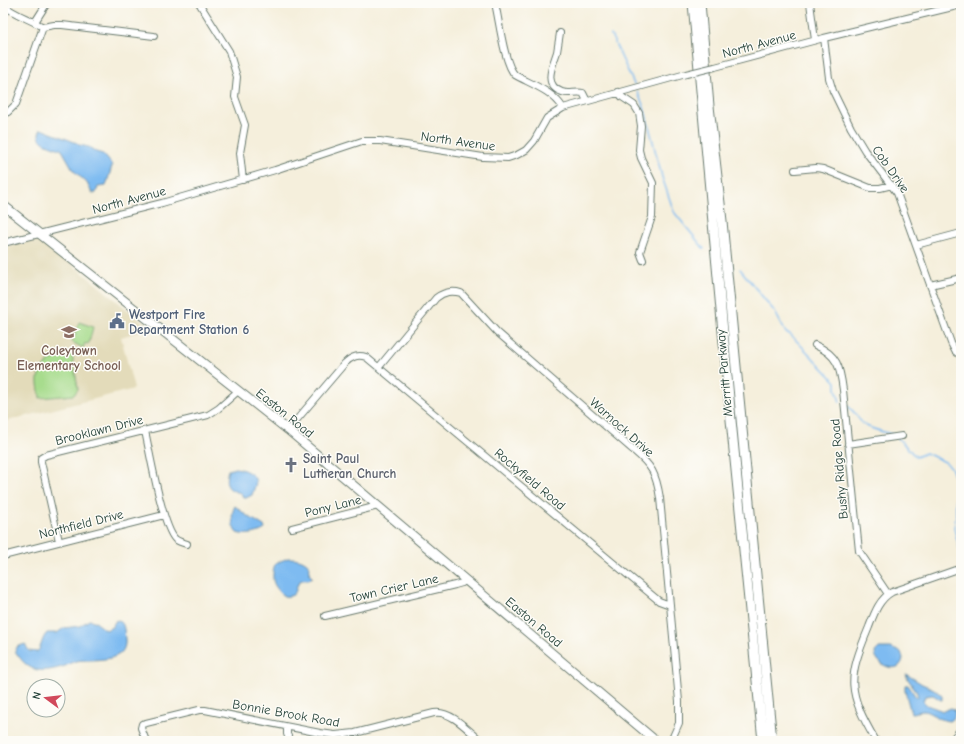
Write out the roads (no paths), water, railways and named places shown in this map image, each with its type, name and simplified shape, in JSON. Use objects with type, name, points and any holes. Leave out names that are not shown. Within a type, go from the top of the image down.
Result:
[{"type":"highway","name":"Merritt Parkway","points":[[693,3],[763,741]]},
{"type":"highway","name":"Merritt Parkway","points":[[700,3],[772,741]]},
{"type":"main road","name":"Easton Road","points":[[3,205],[288,430],[656,741]]},
{"type":"street","points":[[35,22],[47,3]]},
{"type":"street","points":[[200,3],[229,51],[237,76],[236,97],[245,125],[240,153],[243,180]]},
{"type":"street","points":[[495,3],[506,56],[512,71],[560,101],[563,108]]},
{"type":"street","points":[[810,3],[815,40]]},
{"type":"street","points":[[3,5],[13,13],[43,27],[62,25],[154,36]]},
{"type":"street","name":"North Avenue","points":[[3,243],[162,203],[243,180],[369,140],[490,158],[508,158],[526,150],[534,141],[547,118],[563,108],[815,40],[961,5]]},
{"type":"street","points":[[3,114],[8,112],[16,104],[43,27]]},
{"type":"street","points":[[560,33],[557,51],[550,74],[552,84],[562,92],[583,93],[587,101]]},
{"type":"street","name":"Cob Drive","points":[[824,38],[831,84],[842,110],[865,151],[892,186],[899,198],[951,344],[955,351],[961,356]]},
{"type":"street","points":[[618,92],[634,106],[639,113],[642,126],[639,150],[640,158],[653,183],[652,217],[640,252],[643,260]]},
{"type":"street","points":[[795,170],[816,168],[823,169],[873,189],[892,186]]},
{"type":"street","points":[[916,244],[961,233]]},
{"type":"street","points":[[930,285],[961,278]]},
{"type":"street","name":"Warnock Drive","points":[[378,367],[436,298],[447,292],[455,291],[461,293],[497,332],[651,467],[657,480],[660,498],[680,709],[678,726],[671,741]]},
{"type":"street","name":"Bushy Ridge Road","points":[[815,346],[822,348],[831,355],[838,365],[843,390],[859,551],[888,594]]},
{"type":"street","name":"Rockyfield Road","points":[[288,430],[350,358],[357,356],[364,357],[378,367],[648,592],[662,603],[670,605]]},
{"type":"street","name":"Brooklawn Drive","points":[[58,541],[41,458],[46,455],[145,431],[214,412],[238,391]]},
{"type":"street","points":[[145,431],[164,515],[173,536],[179,542],[187,544]]},
{"type":"street","points":[[848,444],[899,437]]},
{"type":"street","name":"Pony Lane","points":[[292,528],[378,506]]},
{"type":"street","name":"Northfield Drive","points":[[3,556],[164,515]]},
{"type":"street","points":[[876,741],[857,705],[853,689],[853,676],[857,657],[880,602],[888,594],[961,568]]},
{"type":"street","name":"Town Crier Lane","points":[[327,616],[455,585],[466,580]]},
{"type":"street","name":"Bonnie Brook Road","points":[[146,741],[141,728],[142,724],[199,710],[320,733],[347,734],[362,732],[441,712],[448,714],[481,741]]},
{"type":"street","points":[[287,727],[287,734],[290,741]]},
{"type":"street","points":[[951,741],[961,729]]},
{"type":"water","points":[[41,129],[79,145],[89,147],[96,152],[103,154],[112,166],[106,186],[98,187],[96,193],[92,193],[87,183],[74,171],[62,150],[42,141],[39,134]]},
{"type":"water","points":[[236,468],[249,472],[254,477],[256,483],[252,495],[246,498],[243,498],[241,493],[232,490],[228,486],[226,480],[228,470]]},
{"type":"water","points":[[235,506],[264,526],[265,529],[251,534],[237,533],[232,520]]},
{"type":"water","points":[[288,558],[306,562],[310,567],[309,574],[312,577],[309,580],[300,581],[293,595],[284,596],[275,585],[273,574],[276,563]]},
{"type":"water","points":[[89,620],[94,621],[106,630],[112,627],[116,620],[121,622],[124,628],[125,639],[124,647],[121,653],[115,657],[107,659],[76,661],[54,669],[40,670],[29,667],[15,651],[17,647],[25,644],[29,651],[37,652],[47,633],[57,633],[64,628],[80,626]]},
{"type":"water","points":[[879,648],[890,648],[901,652],[903,658],[898,667],[888,667],[879,661],[875,652]]},
{"type":"water","points":[[906,674],[922,684],[934,689],[942,696],[941,700],[933,695],[925,696],[923,701],[927,705],[943,711],[951,708],[954,709],[954,718],[947,721],[924,711],[911,713],[905,691],[905,685],[908,685],[916,697],[918,697],[916,690],[908,680]]},
{"type":"waterway","points":[[611,35],[634,84]]},
{"type":"waterway","points":[[637,91],[644,107],[662,177],[674,212],[704,249]]},
{"type":"waterway","points":[[740,269],[775,312],[786,333],[790,334],[836,382],[836,389],[840,402]]},
{"type":"waterway","points":[[846,405],[866,426],[894,435]]},
{"type":"waterway","points":[[898,438],[916,457],[926,453],[945,462],[951,467],[955,478],[956,515],[954,528],[961,554]]},
{"type":"place","name":"Westport Fire Department Station 6","points":[[117,321]]},
{"type":"place","name":"Coleytown Elementary School","points":[[69,332]]},
{"type":"place","name":"Saint Paul Lutheran Church","points":[[291,465]]}]
